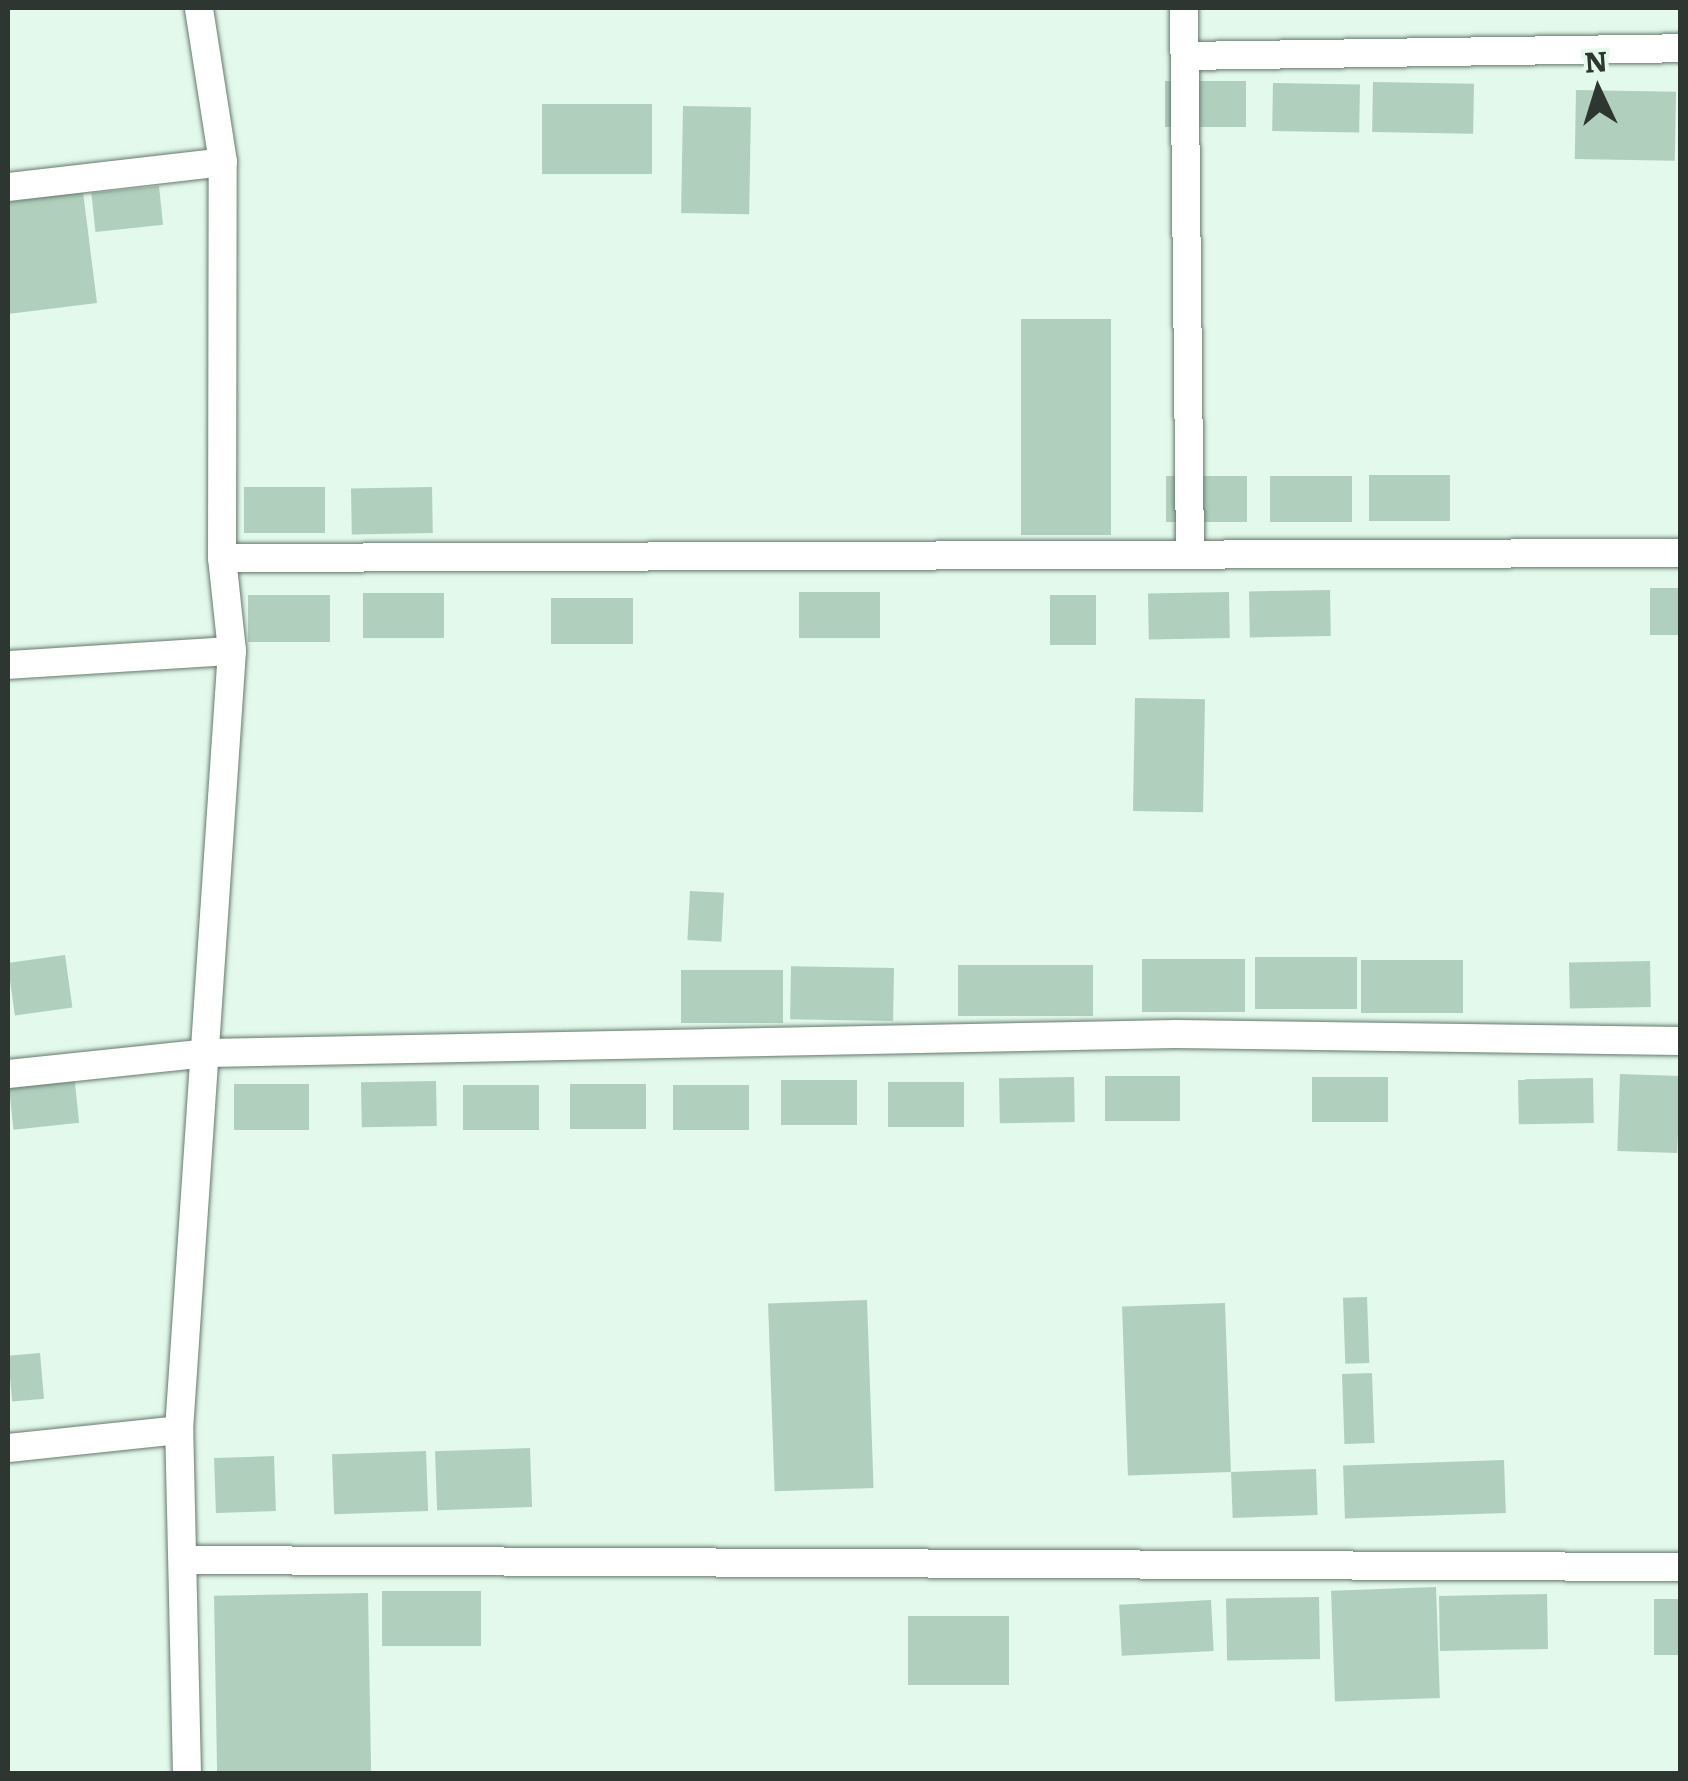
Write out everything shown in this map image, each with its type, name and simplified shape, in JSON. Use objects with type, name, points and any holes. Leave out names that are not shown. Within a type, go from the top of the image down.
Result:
[{"type":"street","points":[[186,1774],[180,1430],[232,651],[222,558],[223,162],[199,8]]},
{"type":"street","points":[[1184,8],[1190,550]]},
{"type":"street","points":[[1185,56],[1680,48]]},
{"type":"street","points":[[8,187],[223,162]]},
{"type":"street","points":[[222,558],[1190,550],[1680,553]]},
{"type":"street","points":[[8,664],[232,651]]},
{"type":"street","points":[[8,1074],[207,1054],[1176,1034],[1680,1042]]},
{"type":"street","points":[[8,1448],[180,1430]]},
{"type":"street","points":[[182,1560],[1680,1567]]},
{"type":"building","points":[[1165,81],[1246,81],[1246,127],[1165,127]]},
{"type":"building","points":[[1373,82],[1474,84],[1473,134],[1372,132]]},
{"type":"building","points":[[1273,83],[1360,85],[1359,133],[1272,131]]},
{"type":"building","points":[[1576,90],[1676,92],[1675,161],[1575,159]]},
{"type":"building","points":[[542,104],[652,104],[652,174],[542,174]]},
{"type":"building","points":[[683,106],[751,107],[749,214],[681,213]]},
{"type":"building","points":[[159,186],[163,225],[95,232],[91,193]]},
{"type":"building","points":[[83,192],[97,303],[8,314],[8,202]]},
{"type":"building","points":[[1021,319],[1111,319],[1111,535],[1021,535]]},
{"type":"building","points":[[1369,475],[1450,475],[1450,521],[1369,521]]},
{"type":"building","points":[[1166,476],[1247,476],[1247,522],[1166,522]]},
{"type":"building","points":[[1270,476],[1352,476],[1352,522],[1270,522]]},
{"type":"building","points":[[244,487],[325,487],[325,533],[244,533]]},
{"type":"building","points":[[432,487],[433,533],[352,534],[351,488]]},
{"type":"building","points":[[1650,588],[1680,588],[1680,635],[1650,635]]},
{"type":"building","points":[[1330,590],[1331,636],[1250,637],[1249,591]]},
{"type":"building","points":[[799,592],[880,592],[880,638],[799,638]]},
{"type":"building","points":[[1229,592],[1230,638],[1149,639],[1148,593]]},
{"type":"building","points":[[363,593],[444,593],[444,638],[363,638]]},
{"type":"building","points":[[248,595],[330,595],[330,642],[248,642]]},
{"type":"building","points":[[1050,595],[1096,595],[1096,645],[1050,645]]},
{"type":"building","points":[[551,598],[633,598],[633,644],[551,644]]},
{"type":"building","points":[[1135,698],[1205,699],[1203,812],[1133,811]]},
{"type":"building","points":[[690,891],[724,893],[721,942],[687,940]]},
{"type":"building","points":[[65,955],[72,1007],[15,1016],[8,963]]},
{"type":"building","points":[[1255,957],[1357,957],[1357,1009],[1255,1009]]},
{"type":"building","points":[[1142,959],[1245,959],[1245,1012],[1142,1012]]},
{"type":"building","points":[[1361,960],[1463,960],[1463,1013],[1361,1013]]},
{"type":"building","points":[[1650,961],[1651,1007],[1570,1008],[1569,962]]},
{"type":"building","points":[[958,965],[1093,965],[1093,1016],[958,1016]]},
{"type":"building","points":[[791,966],[894,968],[893,1021],[790,1019]]},
{"type":"building","points":[[681,970],[783,970],[783,1023],[681,1023]]},
{"type":"building","points":[[74,1074],[79,1123],[13,1130],[8,1081]]},
{"type":"building","points":[[1620,1074],[1680,1076],[1677,1153],[1617,1151]]},
{"type":"building","points":[[1105,1076],[1180,1076],[1180,1121],[1105,1121]]},
{"type":"building","points":[[1074,1077],[1075,1122],[1000,1123],[999,1078]]},
{"type":"building","points":[[1312,1077],[1388,1077],[1388,1122],[1312,1122]]},
{"type":"building","points":[[1593,1078],[1594,1123],[1519,1124],[1518,1079]]},
{"type":"building","points":[[781,1080],[857,1080],[857,1125],[781,1125]]},
{"type":"building","points":[[436,1081],[437,1126],[362,1127],[361,1082]]},
{"type":"building","points":[[888,1082],[964,1082],[964,1127],[888,1127]]},
{"type":"building","points":[[234,1084],[309,1084],[309,1130],[234,1130]]},
{"type":"building","points":[[570,1084],[646,1084],[646,1129],[570,1129]]},
{"type":"building","points":[[463,1085],[539,1085],[539,1130],[463,1130]]},
{"type":"building","points":[[673,1085],[749,1085],[749,1130],[673,1130]]},
{"type":"building","points":[[1367,1297],[1369,1363],[1345,1364],[1343,1298]]},
{"type":"building","points":[[867,1300],[874,1488],[775,1491],[768,1303]]},
{"type":"building","points":[[1225,1303],[1231,1472],[1128,1475],[1122,1307]]},
{"type":"building","points":[[40,1353],[44,1399],[12,1402],[8,1356]]},
{"type":"building","points":[[1372,1373],[1374,1443],[1344,1444],[1342,1374]]},
{"type":"building","points":[[530,1448],[532,1507],[437,1510],[435,1451]]},
{"type":"building","points":[[426,1451],[428,1511],[334,1514],[332,1454]]},
{"type":"building","points":[[274,1456],[276,1511],[216,1513],[214,1458]]},
{"type":"building","points":[[1504,1460],[1506,1513],[1345,1519],[1343,1466]]},
{"type":"building","points":[[1316,1469],[1318,1515],[1233,1518],[1231,1472]]},
{"type":"building","points":[[1436,1587],[1440,1698],[1335,1702],[1331,1591]]},
{"type":"building","points":[[382,1591],[481,1591],[481,1646],[382,1646]]},
{"type":"building","points":[[368,1593],[371,1774],[217,1774],[214,1596]]},
{"type":"building","points":[[1547,1594],[1548,1649],[1440,1651],[1439,1596]]},
{"type":"building","points":[[1319,1597],[1320,1659],[1227,1661],[1226,1599]]},
{"type":"building","points":[[1654,1599],[1680,1599],[1680,1655],[1654,1655]]},
{"type":"building","points":[[1211,1600],[1214,1651],[1122,1656],[1119,1605]]},
{"type":"building","points":[[908,1616],[1009,1616],[1009,1685],[908,1685]]}]
